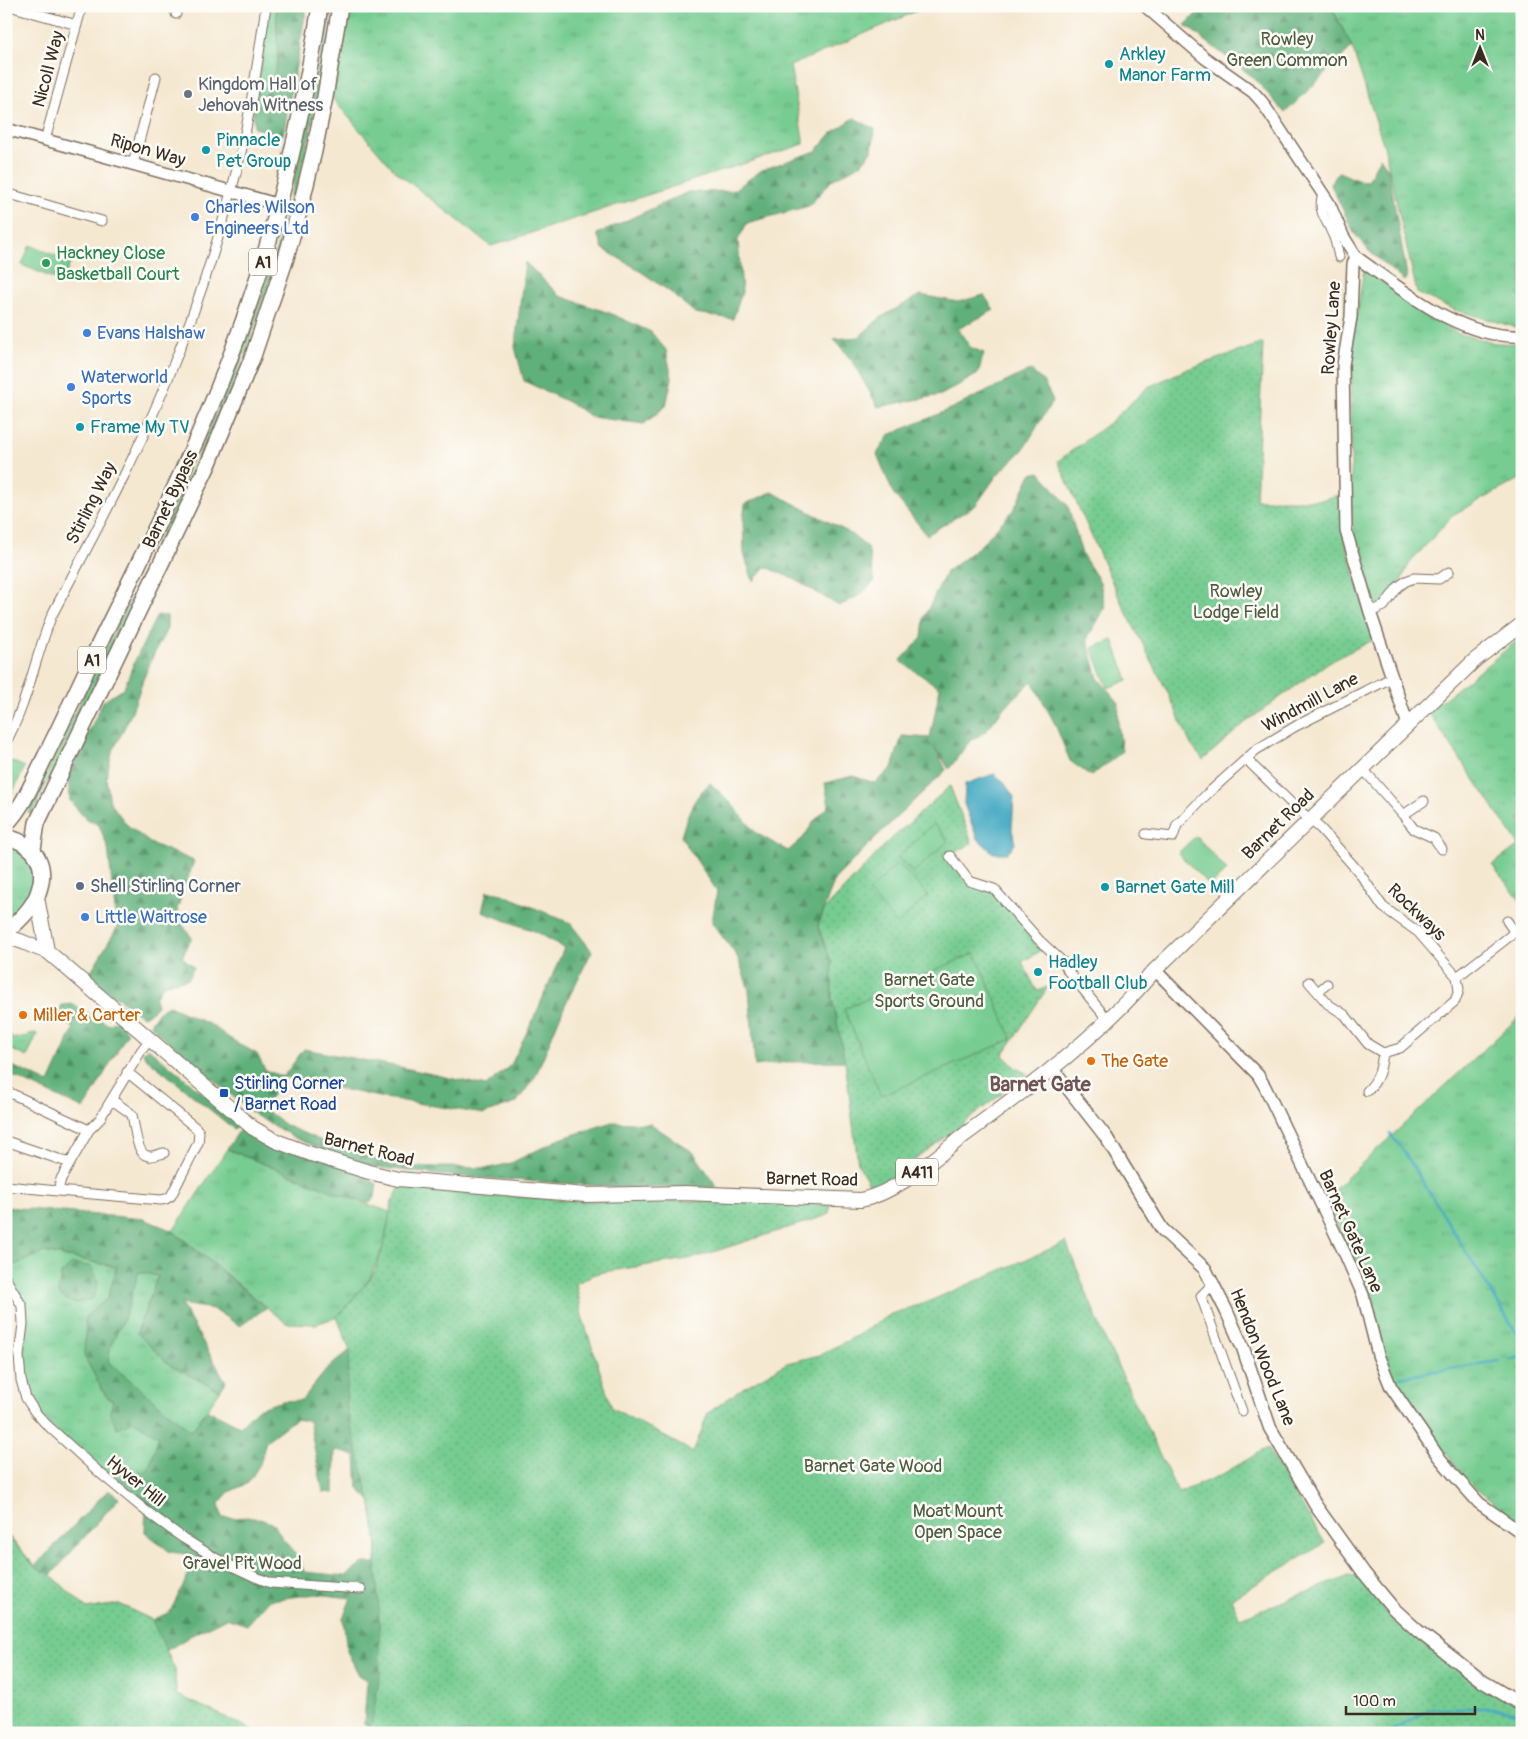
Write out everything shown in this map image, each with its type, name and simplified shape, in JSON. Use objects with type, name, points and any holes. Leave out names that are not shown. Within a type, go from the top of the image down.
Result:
[{"type":"highway","name":"Barnet Bypass","points":[[6,824],[26,796],[219,388],[245,317],[280,205],[304,97],[320,6]]},
{"type":"highway","name":"Barnet Bypass","points":[[33,849],[37,823],[208,465],[253,356],[285,261],[305,187],[325,97],[340,6]]},
{"type":"highway","points":[[6,837],[16,839],[33,849],[40,865],[41,876],[37,897],[28,910],[6,932]]},
{"type":"main road","name":"Barnet Road","points":[[6,938],[24,941],[37,949],[48,951],[253,1128],[295,1149],[360,1170],[398,1179],[586,1195],[685,1193],[861,1200],[880,1194],[918,1171],[1052,1068],[1108,1020],[1155,970],[1475,660],[1522,624]]},
{"type":"main road","points":[[37,897],[48,951]]},
{"type":"main road","name":"Hendon Wood Lane","points":[[1052,1068],[1106,1138],[1162,1229],[1205,1269],[1214,1283],[1243,1348],[1270,1428],[1316,1506],[1364,1573],[1392,1608],[1418,1631],[1482,1681],[1522,1705]]},
{"type":"street","name":"Nicoll Way","points":[[46,140],[82,6]]},
{"type":"street","name":"Stirling Way","points":[[6,742],[23,706],[52,615],[124,474],[166,382],[199,295],[231,192],[247,124],[266,6]]},
{"type":"street","points":[[1145,6],[1206,58],[1253,92],[1262,102],[1329,203],[1343,236],[1356,257],[1414,298],[1455,321],[1495,334],[1522,336]]},
{"type":"street","points":[[14,7],[77,25]]},
{"type":"street","points":[[133,164],[156,77]]},
{"type":"street","name":"Ripon Way","points":[[6,129],[280,205]]},
{"type":"street","points":[[6,193],[102,221]]},
{"type":"street","points":[[1323,194],[1320,204],[1325,219],[1333,233],[1339,257]]},
{"type":"street","name":"Rowley Lane","points":[[1356,257],[1353,264],[1351,317],[1343,365],[1347,493],[1346,530],[1370,612],[1408,725]]},
{"type":"street","points":[[1370,612],[1384,606],[1398,587],[1406,581],[1414,578],[1439,579],[1449,572]]},
{"type":"street","name":"Windmill Lane","points":[[1146,834],[1173,837],[1177,825],[1206,795],[1256,750],[1296,726],[1393,677]]},
{"type":"street","points":[[1246,759],[1309,820]]},
{"type":"street","points":[[1363,769],[1414,829],[1434,838],[1442,849]]},
{"type":"street","points":[[1404,815],[1424,801]]},
{"type":"street","name":"Rockways","points":[[1309,820],[1321,829],[1358,871],[1383,907],[1418,932],[1457,977]]},
{"type":"street","points":[[950,856],[969,881],[994,889],[1039,940],[1065,964],[1068,971],[1108,1020]]},
{"type":"street","points":[[1309,982],[1328,1004],[1345,1015],[1368,1044],[1383,1053],[1400,1048],[1455,1001],[1459,990],[1457,977],[1510,936],[1514,931],[1507,922]]},
{"type":"street","name":"Barnet Gate Lane","points":[[1155,970],[1258,1075],[1265,1087],[1359,1287],[1378,1355],[1391,1387],[1438,1456],[1453,1474],[1480,1502],[1522,1533]]},
{"type":"street","points":[[1318,992],[1327,984]]},
{"type":"street","points":[[58,1191],[61,1179],[89,1130],[99,1120],[151,1038]]},
{"type":"street","points":[[1367,1091],[1376,1083],[1382,1067],[1383,1053]]},
{"type":"street","points":[[6,1186],[161,1200],[171,1196],[198,1143],[199,1132],[128,1072]]},
{"type":"street","points":[[6,1091],[89,1130]]},
{"type":"street","points":[[112,1100],[132,1115],[139,1149],[142,1154],[147,1156],[164,1153]]},
{"type":"street","points":[[6,1141],[70,1163]]},
{"type":"street","name":"Hyver Hill","points":[[6,1279],[22,1306],[24,1324],[19,1356],[21,1380],[26,1398],[46,1424],[100,1473],[146,1511],[217,1560],[271,1584],[361,1589]]},
{"type":"street","points":[[1214,1283],[1201,1296],[1242,1411]]},
{"type":"green space","points":[[270,6],[276,6],[278,58],[272,85],[253,114]]},
{"type":"green space","points":[[276,6],[307,6],[283,135],[254,128],[253,114],[272,85],[278,58]]},
{"type":"green space","points":[[328,6],[332,6],[319,90],[308,142],[285,233],[257,321],[227,400],[193,479],[32,814],[28,812],[166,525],[242,350],[279,238],[289,200],[307,123]]},
{"type":"green space","points":[[347,6],[928,6],[790,66],[804,144],[491,246],[395,171],[332,98]]},
{"type":"green space","name":"Rowley Green Common","points":[[1204,6],[1331,6],[1352,47],[1285,113],[1254,78],[1185,25]]},
{"type":"green space","points":[[1331,6],[1522,6],[1522,329],[1455,310],[1417,293],[1384,146],[1352,47]]},
{"type":"green space","points":[[854,118],[875,129],[872,151],[861,164],[832,180],[809,206],[747,223],[738,240],[742,292],[733,319],[695,313],[669,291],[603,249],[597,234],[688,192],[732,191],[762,170],[816,151],[832,133]]},
{"type":"green space","points":[[1380,157],[1388,169],[1407,277],[1404,281],[1369,251],[1354,233],[1330,183],[1339,172],[1357,180],[1368,181]]},
{"type":"green space","name":"Hackney Close Basketball Court","points":[[30,245],[71,262],[62,282],[22,265]]},
{"type":"green space","points":[[525,262],[560,296],[612,314],[651,332],[666,350],[672,378],[666,406],[644,424],[592,417],[568,402],[524,381],[515,347]]},
{"type":"green space","points":[[1364,269],[1459,334],[1496,343],[1522,344],[1522,478],[1454,514],[1409,564],[1398,587],[1382,604],[1376,604],[1353,533],[1351,492],[1352,344]]},
{"type":"green space","points":[[920,295],[958,302],[984,295],[994,310],[958,329],[970,347],[984,353],[978,374],[941,395],[878,407],[852,361],[834,339],[859,337],[880,318]]},
{"type":"green space","name":"Rowley Lodge Field","points":[[1263,343],[1256,500],[1321,500],[1342,494],[1344,536],[1373,640],[1329,662],[1246,722],[1203,760],[1191,745],[1168,693],[1121,602],[1058,461],[1109,423],[1148,387],[1185,370]]},
{"type":"green space","points":[[1030,370],[1043,381],[1053,400],[1023,450],[997,475],[976,505],[927,535],[893,493],[877,454],[889,435],[953,408]]},
{"type":"green space","points":[[1040,472],[1068,506],[1082,554],[1100,582],[1105,608],[1087,639],[1098,678],[1119,703],[1118,723],[1122,752],[1091,776],[1070,761],[1055,724],[1032,681],[1003,709],[986,731],[969,742],[949,769],[934,746],[946,770],[835,879],[818,925],[832,963],[832,997],[845,1061],[788,1062],[755,1066],[749,990],[737,956],[712,923],[717,891],[681,837],[691,808],[698,796],[710,783],[730,802],[756,833],[788,851],[803,838],[815,820],[829,806],[825,783],[853,776],[875,783],[892,768],[902,736],[930,738],[940,688],[900,661],[922,638],[924,618],[946,572],[981,545],[1014,509],[1031,474]]},
{"type":"green space","points":[[772,492],[848,532],[868,548],[875,581],[860,595],[839,606],[794,579],[766,567],[753,581],[744,554],[743,520],[745,504]]},
{"type":"green space","points":[[157,615],[167,616],[167,629],[149,664],[131,714],[112,753],[106,778],[110,802],[126,824],[150,843],[194,861],[177,909],[182,924],[192,938],[182,957],[194,967],[188,979],[163,985],[155,998],[157,1006],[149,1014],[142,1016],[88,976],[117,928],[108,848],[99,825],[85,818],[70,801],[68,778],[103,701],[124,688]]},
{"type":"green space","points":[[1522,637],[1522,903],[1492,865],[1519,845],[1428,712]]},
{"type":"green space","points":[[1113,640],[1128,680],[1108,688],[1092,648]]},
{"type":"green space","points":[[6,759],[25,767],[6,806]]},
{"type":"green space","name":"Barnet Gate Sports Ground","points":[[950,786],[972,843],[950,856],[969,881],[994,889],[1047,947],[1022,962],[1037,991],[1048,987],[1003,1055],[1016,1068],[1028,1074],[895,1175],[872,1189],[858,1164],[845,1061],[832,997],[832,963],[818,926],[825,909],[888,842]]},
{"type":"green space","points":[[934,824],[948,841],[913,873],[898,857]]},
{"type":"green space","points":[[1196,836],[1227,870],[1210,886],[1178,853]]},
{"type":"green space","points":[[6,843],[19,848],[29,857],[33,866],[34,876],[27,896],[6,920]]},
{"type":"green space","points":[[898,863],[928,895],[897,924],[868,892],[882,878],[884,879],[883,877]]},
{"type":"green space","points":[[487,891],[502,894],[570,923],[592,951],[565,1005],[535,1077],[516,1103],[484,1114],[379,1097],[284,1077],[263,1108],[285,1125],[317,1139],[395,1166],[490,1168],[511,1163],[560,1139],[612,1122],[651,1124],[694,1153],[717,1187],[635,1188],[440,1175],[376,1167],[344,1158],[295,1138],[255,1115],[159,1034],[150,1024],[159,1011],[169,1006],[213,1026],[229,1038],[257,1054],[265,1070],[283,1077],[304,1049],[486,1086],[511,1065],[564,948],[537,932],[482,912]]},
{"type":"green space","points":[[975,953],[1012,1039],[881,1096],[844,1009]]},
{"type":"green space","points":[[73,1004],[109,1025],[117,1020],[128,1032],[84,1109],[6,1073],[6,1063],[49,1083],[74,1028],[57,1019],[58,1011],[62,1005]]},
{"type":"green space","points":[[1522,1014],[1522,1526],[1469,1483],[1399,1391],[1382,1355],[1367,1291],[1324,1199]]},
{"type":"green space","points":[[37,1034],[27,1057],[6,1047],[9,1035],[11,1035],[12,1039]]},
{"type":"green space","points":[[148,1048],[238,1122],[238,1126],[234,1129],[145,1057],[143,1052]]},
{"type":"green space","points":[[243,1125],[361,1175],[377,1184],[375,1197],[369,1203],[344,1196],[227,1149]]},
{"type":"green space","points":[[227,1149],[344,1196],[390,1212],[384,1245],[369,1280],[337,1317],[316,1324],[286,1323],[173,1231]]},
{"type":"green space","name":"Moat Mount Open Space","points":[[400,1187],[576,1201],[723,1201],[831,1205],[828,1215],[694,1258],[603,1272],[592,1275],[576,1284],[582,1316],[612,1408],[693,1453],[708,1413],[743,1388],[787,1363],[820,1355],[860,1334],[891,1314],[925,1303],[1066,1242],[1105,1339],[1178,1493],[1221,1475],[1267,1448],[1325,1543],[1231,1599],[1240,1618],[1349,1576],[1356,1577],[1390,1610],[1522,1709],[1522,1733],[363,1733],[372,1722],[380,1674],[376,1571],[377,1543],[371,1505],[346,1405],[350,1350],[337,1317],[375,1271],[384,1245],[392,1202]]},
{"type":"green space","name":"Gravel Pit Wood","points":[[463,1193],[576,1201],[723,1201],[831,1205],[828,1215],[752,1238],[637,1213],[576,1284],[580,1304],[395,1588],[375,1728],[364,1724],[367,1680],[359,1675],[347,1651],[343,1618],[351,1598],[316,1594],[269,1600],[247,1625],[226,1618],[166,1651],[175,1670],[176,1694],[6,1733],[6,1533],[35,1566],[108,1490],[119,1498],[51,1575],[87,1609],[119,1604],[152,1620],[170,1612],[197,1557],[170,1552],[145,1532],[146,1500],[116,1478],[148,1471],[159,1436],[134,1421],[117,1428],[110,1411],[113,1401],[105,1395],[84,1356],[86,1316],[108,1298],[117,1267],[44,1252],[17,1264],[6,1265],[6,1207],[144,1219],[173,1231],[266,1308],[240,1326],[213,1309],[181,1304],[226,1382],[220,1391],[170,1365],[137,1333],[158,1276],[139,1272],[124,1319],[111,1344],[108,1362],[191,1431],[208,1410],[240,1426],[257,1409],[282,1401],[302,1400],[327,1369],[350,1350],[337,1317],[369,1280]],"holes":[[[295,1419],[309,1421],[323,1492],[334,1493],[335,1450],[356,1456],[358,1489],[370,1500],[377,1543],[376,1563],[363,1563],[346,1576],[304,1572],[300,1559],[282,1538],[274,1524],[254,1517],[222,1518],[219,1503],[229,1492],[248,1483],[260,1464],[266,1441]]]},
{"type":"green space","points":[[44,1252],[117,1267],[108,1298],[86,1316],[105,1395],[134,1420],[159,1436],[148,1471],[146,1511],[35,1412],[21,1380],[22,1306],[6,1279],[6,1265],[17,1264]]},
{"type":"green space","points":[[72,1264],[90,1266],[97,1278],[96,1289],[92,1299],[74,1302],[66,1300],[58,1293],[61,1274]]},
{"type":"green space","points":[[139,1271],[158,1276],[137,1333],[170,1365],[220,1391],[191,1432],[108,1362],[111,1344],[124,1319]]},
{"type":"green space","points":[[6,1533],[34,1566],[51,1575],[87,1609],[119,1604],[152,1620],[175,1670],[176,1694],[259,1733],[6,1733]]},
{"type":"water","points":[[994,774],[1003,781],[1014,797],[1012,829],[1015,844],[1007,853],[993,853],[977,838],[964,804],[965,784]]},
{"type":"waterway","points":[[1390,1134],[1403,1150],[1522,1342]]},
{"type":"waterway","points":[[1510,1360],[1522,1357]]},
{"type":"waterway","points":[[1400,1377],[1499,1361]]},
{"type":"waterway","points":[[1388,1733],[1432,1708],[1493,1708],[1522,1714]]},
{"type":"place","name":"Arkley Manor Farm","points":[[1109,64]]},
{"type":"place","name":"Kingdom Hall of Jehovah Witness","points":[[188,94]]},
{"type":"place","name":"Pinnacle Pet Group","points":[[206,150]]},
{"type":"place","name":"Charles Wilson Engineers Ltd","points":[[195,217]]},
{"type":"place","name":"Hackney Close Basketball Court","points":[[46,263]]},
{"type":"place","name":"Evans Halshaw","points":[[87,333]]},
{"type":"place","name":"Waterworld Sports","points":[[71,387]]},
{"type":"place","name":"Frame My TV","points":[[80,427]]},
{"type":"place","name":"Shell Stirling Corner","points":[[80,886]]},
{"type":"place","name":"Barnet Gate Mill","points":[[1105,887]]},
{"type":"place","name":"Little Waitrose","points":[[85,917]]},
{"type":"place","name":"Hadley Football Club","points":[[1038,972]]},
{"type":"place","name":"Miller & Carter","points":[[23,1015]]},
{"type":"place","name":"The Gate","points":[[1091,1061]]},
{"type":"place","name":"Stirling Corner / Barnet Road","points":[[224,1093]]},
{"type":"district","name":"Barnet Gate","points":[[1040,1084]]},
{"type":"park label","name":"Barnet Gate Wood","points":[[873,1466]]}]
